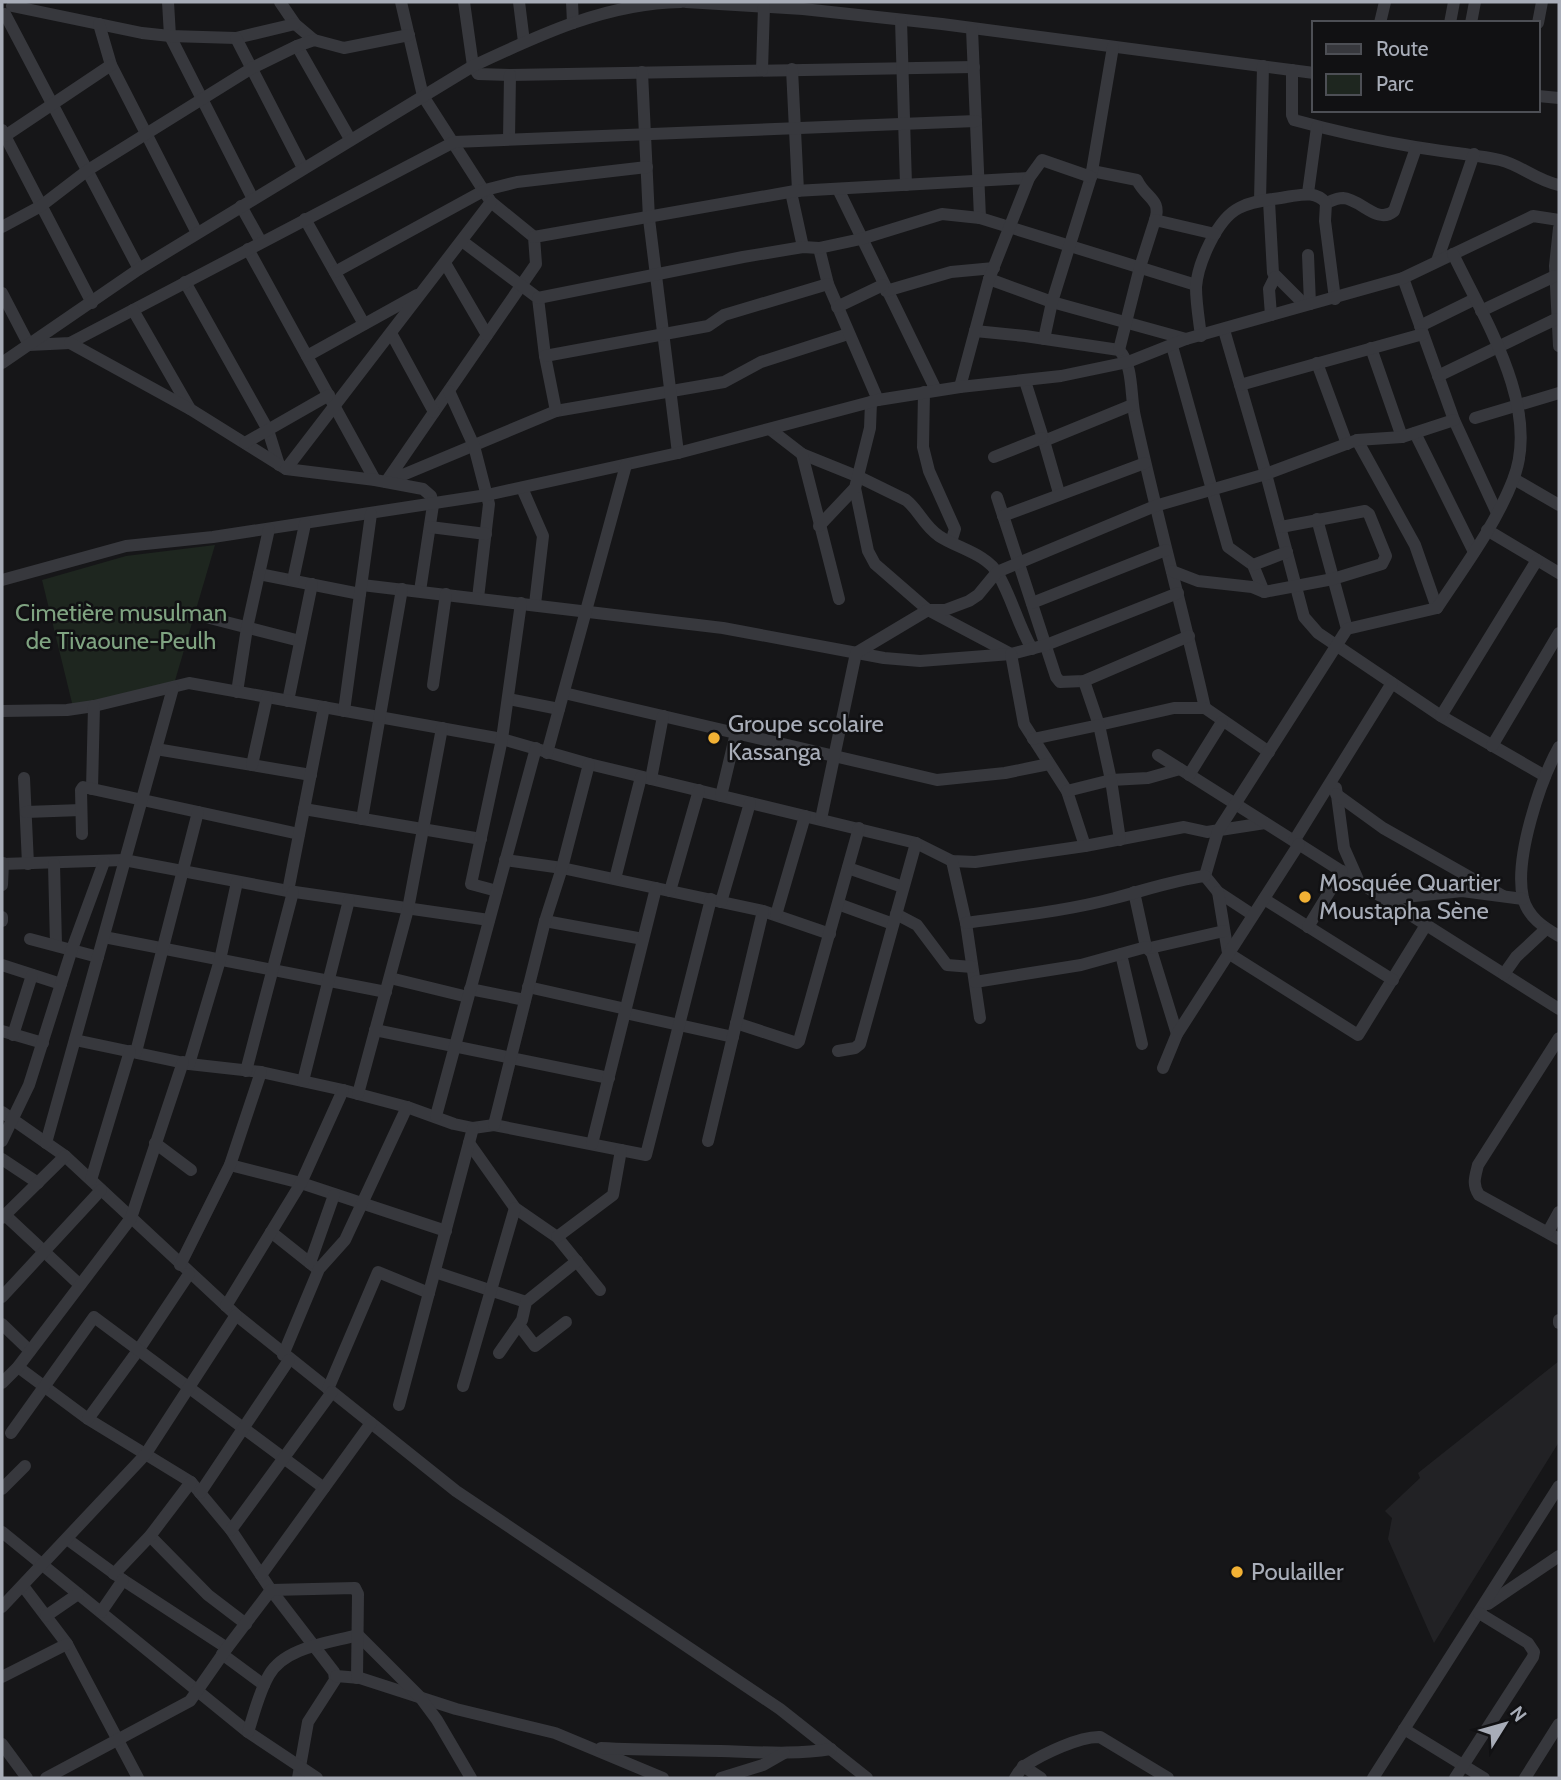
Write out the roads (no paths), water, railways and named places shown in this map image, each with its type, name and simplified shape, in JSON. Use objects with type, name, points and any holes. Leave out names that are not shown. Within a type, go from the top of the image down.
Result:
[{"type":"street","points":[[168,2],[170,36],[253,199]]},
{"type":"street","points":[[280,2],[295,24],[314,40],[344,48],[409,35]]},
{"type":"street","points":[[381,481],[449,391],[536,264],[534,237],[491,202],[423,96],[401,2]]},
{"type":"street","points":[[464,2],[473,66],[478,74],[974,67]]},
{"type":"street","points":[[519,2],[524,42]]},
{"type":"street","points":[[572,2],[573,23]]},
{"type":"street","points":[[2,363],[139,269],[473,66],[573,23],[628,6],[684,2],[764,6],[901,20],[1312,73]]},
{"type":"street","points":[[1380,21],[1385,2]]},
{"type":"street","points":[[1450,21],[1454,2]]},
{"type":"street","points":[[1471,21],[1475,2]]},
{"type":"street","points":[[1538,21],[1542,2]]},
{"type":"street","points":[[762,70],[764,6]]},
{"type":"street","points":[[8,11],[170,36],[236,38],[295,24]]},
{"type":"street","points":[[8,11],[139,269]]},
{"type":"street","points":[[901,20],[906,185]]},
{"type":"street","points":[[99,24],[111,65],[197,233]]},
{"type":"street","points":[[972,29],[980,218]]},
{"type":"street","points":[[236,38],[303,168]]},
{"type":"street","points":[[2,227],[41,206],[88,170],[200,99],[252,68],[314,40]]},
{"type":"street","points":[[297,46],[350,139]]},
{"type":"street","points":[[1044,339],[1052,302],[1092,174],[1113,47]]},
{"type":"street","points":[[92,303],[4,133],[111,65]]},
{"type":"street","points":[[1262,66],[1265,201],[1275,277],[1269,289],[1271,315]]},
{"type":"street","points":[[792,69],[795,191],[803,247]]},
{"type":"street","points":[[1292,70],[1294,120],[1416,148],[1505,162],[1544,182],[1559,186]]},
{"type":"street","points":[[642,72],[649,219],[678,453]]},
{"type":"street","points":[[509,75],[509,139]]},
{"type":"street","points":[[1540,96],[1559,97]]},
{"type":"street","points":[[29,345],[70,343],[454,142],[976,121]]},
{"type":"street","points":[[1308,193],[1317,127]]},
{"type":"street","points":[[1326,203],[1346,198],[1382,216],[1389,215],[1394,211],[1416,148]]},
{"type":"street","points":[[1437,261],[1474,155]]},
{"type":"street","points":[[960,387],[992,274],[1029,178],[1042,160],[1092,174],[1137,180],[1144,194],[1156,204],[1158,210],[1119,350]]},
{"type":"street","points":[[335,272],[485,190],[517,182],[647,167]]},
{"type":"street","points":[[534,237],[649,219],[795,191],[1029,178]]},
{"type":"street","points":[[838,189],[930,391],[923,447],[929,471],[955,529],[951,542]]},
{"type":"street","points":[[1200,336],[1196,285],[1214,234],[1236,210],[1265,201],[1308,193],[1320,196],[1326,203],[1325,221],[1335,299]]},
{"type":"street","points":[[283,467],[332,400],[391,333],[491,202]]},
{"type":"street","points":[[241,206],[261,242]]},
{"type":"street","points":[[538,298],[803,247],[819,248],[861,239],[943,214],[980,218],[1196,285]]},
{"type":"street","points":[[2,580],[126,546],[305,524],[433,505],[522,488],[678,453],[874,401],[960,387],[1025,381],[1128,362],[1186,339],[1403,278],[1533,216],[1559,220]]},
{"type":"street","points":[[305,219],[364,324]]},
{"type":"street","points":[[1155,220],[1214,234]]},
{"type":"street","points":[[1559,228],[1555,276],[1559,346]]},
{"type":"street","points":[[462,241],[538,298],[545,356],[556,411]]},
{"type":"street","points":[[819,248],[828,284],[874,401],[857,482],[868,551],[875,565],[928,610],[1011,654]]},
{"type":"street","points":[[248,249],[332,400],[381,481]]},
{"type":"street","points":[[1205,876],[1218,831],[1347,629],[1437,608],[1474,552],[1514,479],[1521,428],[1510,374],[1453,254]]},
{"type":"street","points":[[1307,304],[1308,255]]},
{"type":"street","points":[[445,263],[487,335]]},
{"type":"street","points":[[837,307],[885,288],[951,272],[992,274],[1052,302],[1186,339]]},
{"type":"street","points":[[1481,311],[1555,276]]},
{"type":"street","points":[[1275,277],[1307,304]]},
{"type":"street","points":[[1403,278],[1454,420],[1497,513]]},
{"type":"street","points":[[185,282],[268,430],[283,467]]},
{"type":"street","points":[[545,356],[708,326],[724,315],[828,284]]},
{"type":"street","points":[[307,356],[423,291]]},
{"type":"street","points":[[2,293],[29,345]]},
{"type":"street","points":[[1240,385],[1371,348],[1422,330],[1475,299]]},
{"type":"street","points":[[133,310],[190,409]]},
{"type":"street","points":[[1438,376],[1556,319]]},
{"type":"street","points":[[1224,330],[1304,617],[1318,633],[1441,716],[1545,776]]},
{"type":"street","points":[[975,331],[1119,350],[1128,362],[1132,405],[1205,708],[1269,752]]},
{"type":"street","points":[[391,333],[434,412]]},
{"type":"street","points":[[381,481],[556,411],[724,382],[761,362],[848,334]]},
{"type":"street","points":[[70,343],[190,409],[283,467],[424,489],[431,496],[433,505],[421,591]]},
{"type":"street","points":[[1172,346],[1228,547],[1253,565],[1264,592]]},
{"type":"street","points":[[1371,348],[1408,435],[1474,552]]},
{"type":"street","points":[[1317,363],[1352,442],[1415,545],[1437,608]]},
{"type":"street","points":[[1025,381],[1059,493]]},
{"type":"street","points":[[449,391],[474,446],[489,504],[478,598]]},
{"type":"street","points":[[1475,418],[1559,393]]},
{"type":"street","points":[[245,443],[332,400]]},
{"type":"street","points":[[994,457],[1132,405]]},
{"type":"street","points":[[821,820],[856,653],[928,610],[945,610],[969,601],[978,595],[997,572],[1155,506],[1266,474],[1352,442],[1408,435],[1454,420]]},
{"type":"street","points":[[771,430],[802,454],[857,482],[912,505],[925,525],[985,560],[997,572],[1032,649]]},
{"type":"street","points":[[802,454],[839,599]]},
{"type":"street","points":[[1003,516],[1145,463]]},
{"type":"street","points":[[436,1116],[505,860],[541,750],[564,694],[626,465]]},
{"type":"street","points":[[1514,479],[1559,505]]},
{"type":"street","points":[[819,526],[857,482]]},
{"type":"street","points":[[522,488],[544,536],[535,604]]},
{"type":"street","points":[[998,498],[1059,682],[1084,681],[1189,636]]},
{"type":"street","points":[[1172,571],[1198,580],[1252,587],[1264,592],[1333,579],[1382,564],[1386,556],[1369,514],[1365,511],[1281,527]]},
{"type":"street","points":[[344,711],[371,514]]},
{"type":"street","points":[[1317,519],[1347,629]]},
{"type":"street","points":[[293,580],[305,524]]},
{"type":"street","points":[[430,527],[486,534]]},
{"type":"street","points":[[237,692],[247,628],[269,529]]},
{"type":"street","points":[[1487,530],[1559,573]]},
{"type":"street","points":[[1032,603],[1166,550]]},
{"type":"street","points":[[1253,565],[1287,552]]},
{"type":"street","points":[[1441,716],[1537,560]]},
{"type":"street","points":[[259,574],[312,584],[421,591],[723,628],[856,653],[920,661],[1011,654],[1032,649],[1178,593]]},
{"type":"street","points":[[288,701],[312,584]]},
{"type":"street","points":[[362,819],[402,589]]},
{"type":"street","points":[[433,685],[446,594]]},
{"type":"street","points":[[497,891],[471,884],[502,739],[521,603]]},
{"type":"street","points":[[202,617],[300,641]]},
{"type":"street","points":[[1492,746],[1559,633]]},
{"type":"street","points":[[1011,654],[1024,724],[1067,792],[1085,846]]},
{"type":"street","points":[[1084,681],[1099,725],[1120,840]]},
{"type":"street","points":[[2,711],[67,710],[94,706],[189,683],[502,739],[589,764],[916,843],[952,861],[975,862],[1085,846],[1184,827],[1207,832],[1265,823]]},
{"type":"street","points":[[1163,1068],[1177,1034],[1264,899],[1335,774],[1392,683]]},
{"type":"street","points":[[46,1143],[173,688]]},
{"type":"street","points":[[564,694],[937,780],[1005,773],[1049,764]]},
{"type":"street","points":[[252,765],[267,697]]},
{"type":"street","points":[[508,699],[559,709]]},
{"type":"street","points":[[92,789],[94,706]]},
{"type":"street","points":[[246,1071],[273,970],[290,892],[324,707]]},
{"type":"street","points":[[1033,739],[1174,708],[1205,708]]},
{"type":"street","points":[[615,879],[663,716]]},
{"type":"street","points":[[1067,792],[1111,780],[1184,772],[1222,722]]},
{"type":"street","points":[[358,1094],[408,909],[442,728]]},
{"type":"street","points":[[721,796],[736,733]]},
{"type":"street","points":[[1559,747],[1533,811],[1521,884],[1523,899],[1535,920],[1559,936]]},
{"type":"street","points":[[156,749],[310,775]]},
{"type":"street","points":[[1158,755],[1559,1009]]},
{"type":"street","points":[[494,1125],[545,920],[562,868],[589,764]]},
{"type":"street","points":[[1335,774],[1344,848],[1359,882]]},
{"type":"street","points":[[24,778],[28,863]]},
{"type":"street","points":[[82,834],[80,789],[83,787],[299,834]]},
{"type":"street","points":[[670,891],[699,790]]},
{"type":"street","points":[[1336,793],[1383,828],[1503,896]]},
{"type":"street","points":[[75,1040],[186,1063],[261,1072],[303,1081],[407,1107],[454,1124],[474,1128],[494,1125],[646,1155],[679,1025],[716,901],[750,803]]},
{"type":"street","points":[[304,809],[481,839]]},
{"type":"street","points":[[26,812],[81,810]]},
{"type":"street","points":[[91,1180],[133,1052],[198,812]]},
{"type":"street","points":[[708,1141],[736,1023],[770,913],[805,816]]},
{"type":"street","points":[[736,1023],[797,1043],[799,1041],[859,828]]},
{"type":"street","points":[[838,1051],[855,1048],[860,1044],[916,843]]},
{"type":"street","points":[[2,885],[2,863],[54,864],[124,860],[290,892],[489,920]]},
{"type":"street","points":[[505,860],[562,868],[770,913],[830,934]]},
{"type":"street","points":[[952,861],[966,923],[980,1018]]},
{"type":"street","points":[[2,1141],[29,1085],[72,949],[104,862]]},
{"type":"street","points":[[54,864],[56,945]]},
{"type":"street","points":[[848,868],[903,887]]},
{"type":"street","points":[[1308,927],[1342,871]]},
{"type":"street","points":[[966,923],[1065,909],[1176,880],[1205,876]]},
{"type":"street","points":[[1205,876],[1218,892],[1253,915]]},
{"type":"street","points":[[2,1383],[18,1367],[131,1218],[220,960],[237,882]]},
{"type":"street","points":[[592,1144],[656,888]]},
{"type":"street","points":[[1387,900],[1462,891],[1523,899]]},
{"type":"street","points":[[1134,892],[1148,948],[1177,1034]]},
{"type":"street","points":[[1218,892],[1228,953],[1359,1035],[1426,925]]},
{"type":"street","points":[[1264,899],[1393,980]]},
{"type":"street","points":[[303,1081],[349,900]]},
{"type":"street","points":[[838,904],[917,925],[947,965],[972,967]]},
{"type":"street","points":[[545,920],[643,939]]},
{"type":"street","points":[[1504,974],[1509,965],[1546,929]]},
{"type":"street","points":[[975,982],[1026,976],[1224,931]]},
{"type":"street","points":[[104,937],[386,992]]},
{"type":"street","points":[[30,939],[98,957]]},
{"type":"street","points":[[1121,954],[1142,1044]]},
{"type":"street","points":[[2,965],[61,984]]},
{"type":"street","points":[[32,975],[8,1033],[43,1043]]},
{"type":"street","points":[[390,978],[469,993],[527,993],[625,1011],[733,1037]]},
{"type":"street","points":[[375,1030],[609,1077]]},
{"type":"street","points":[[1559,1038],[1478,1166],[1474,1180],[1479,1195],[1553,1236],[1559,1212]]},
{"type":"street","points":[[88,1419],[139,1349],[185,1269],[230,1165],[261,1072]]},
{"type":"street","points":[[2,1607],[145,1455],[189,1387],[271,1232],[301,1183],[343,1090]]},
{"type":"street","points":[[314,1266],[345,1240],[407,1107]]},
{"type":"street","points":[[2,1112],[65,1156],[231,1311],[456,1491],[780,1709],[867,1778]]},
{"type":"street","points":[[399,1405],[474,1128]]},
{"type":"street","points":[[155,1143],[191,1170]]},
{"type":"street","points":[[470,1143],[515,1208],[558,1237],[600,1290]]},
{"type":"street","points":[[558,1237],[613,1195],[621,1150]]},
{"type":"street","points":[[65,1156],[3,1217],[80,1285]]},
{"type":"street","points":[[2,1159],[38,1183]]},
{"type":"street","points":[[230,1165],[301,1183],[446,1231]]},
{"type":"street","points":[[2,1297],[101,1190]]},
{"type":"street","points":[[200,1493],[244,1428],[286,1357],[334,1195]]},
{"type":"street","points":[[463,1386],[515,1208]]},
{"type":"street","points":[[271,1232],[314,1266]]},
{"type":"street","points":[[499,1353],[522,1320],[526,1302],[577,1261]]},
{"type":"street","points":[[230,1530],[330,1391],[378,1272],[429,1293]]},
{"type":"street","points":[[435,1272],[526,1302]]},
{"type":"street","points":[[11,1433],[94,1317],[324,1488]]},
{"type":"street","points":[[519,1325],[535,1346],[566,1322]]},
{"type":"street","points":[[2,1324],[30,1351]]},
{"type":"street","points":[[18,1367],[88,1419],[191,1482],[230,1530],[336,1676],[356,1678],[483,1716],[555,1733],[663,1778]]},
{"type":"street","points":[[261,1575],[371,1423]]},
{"type":"street","points":[[2,1489],[25,1466]]},
{"type":"street","points":[[101,1612],[118,1577],[191,1482]]},
{"type":"street","points":[[1373,1778],[1559,1486]]},
{"type":"street","points":[[2,1532],[299,1773],[317,1778]]},
{"type":"street","points":[[150,1536],[208,1595],[246,1624]]},
{"type":"street","points":[[67,1539],[225,1651],[264,1685]]},
{"type":"street","points":[[1482,1610],[1559,1556]]},
{"type":"street","points":[[23,1586],[67,1644],[138,1778]]},
{"type":"street","points":[[271,1590],[355,1588],[358,1594],[356,1678]]},
{"type":"street","points":[[46,1778],[190,1701],[271,1590]]},
{"type":"street","points":[[46,1616],[78,1594]]},
{"type":"street","points":[[1455,1778],[1534,1652],[1528,1643],[1482,1610]]},
{"type":"street","points":[[248,1732],[264,1685],[278,1663],[314,1647],[358,1634]]},
{"type":"street","points":[[358,1634],[420,1697],[437,1720],[471,1778]]},
{"type":"street","points":[[2,1677],[67,1644]]},
{"type":"street","points":[[299,1773],[307,1722],[336,1676]]},
{"type":"street","points":[[1525,1778],[1559,1724]]},
{"type":"street","points":[[1404,1729],[1483,1778]]},
{"type":"street","points":[[1015,1778],[1023,1766],[1077,1741],[1100,1737],[1168,1778]]},
{"type":"street","points":[[2,1744],[27,1778]]},
{"type":"street","points":[[592,1747],[784,1753],[831,1749]]},
{"type":"street","points":[[721,1778],[763,1765],[784,1753]]},
{"type":"street","points":[[1023,1766],[1041,1778]]},
{"type":"place","name":"Groupe scolaire Kassanga","points":[[714,738]]},
{"type":"place","name":"Mosquée Quartier Moustapha Sène","points":[[1305,897]]},
{"type":"place","name":"Poulailler","points":[[1237,1572]]},
{"type":"park label","name":"Cimetière musulman de Tivaoune-Peulh","points":[[121,627]]}]
